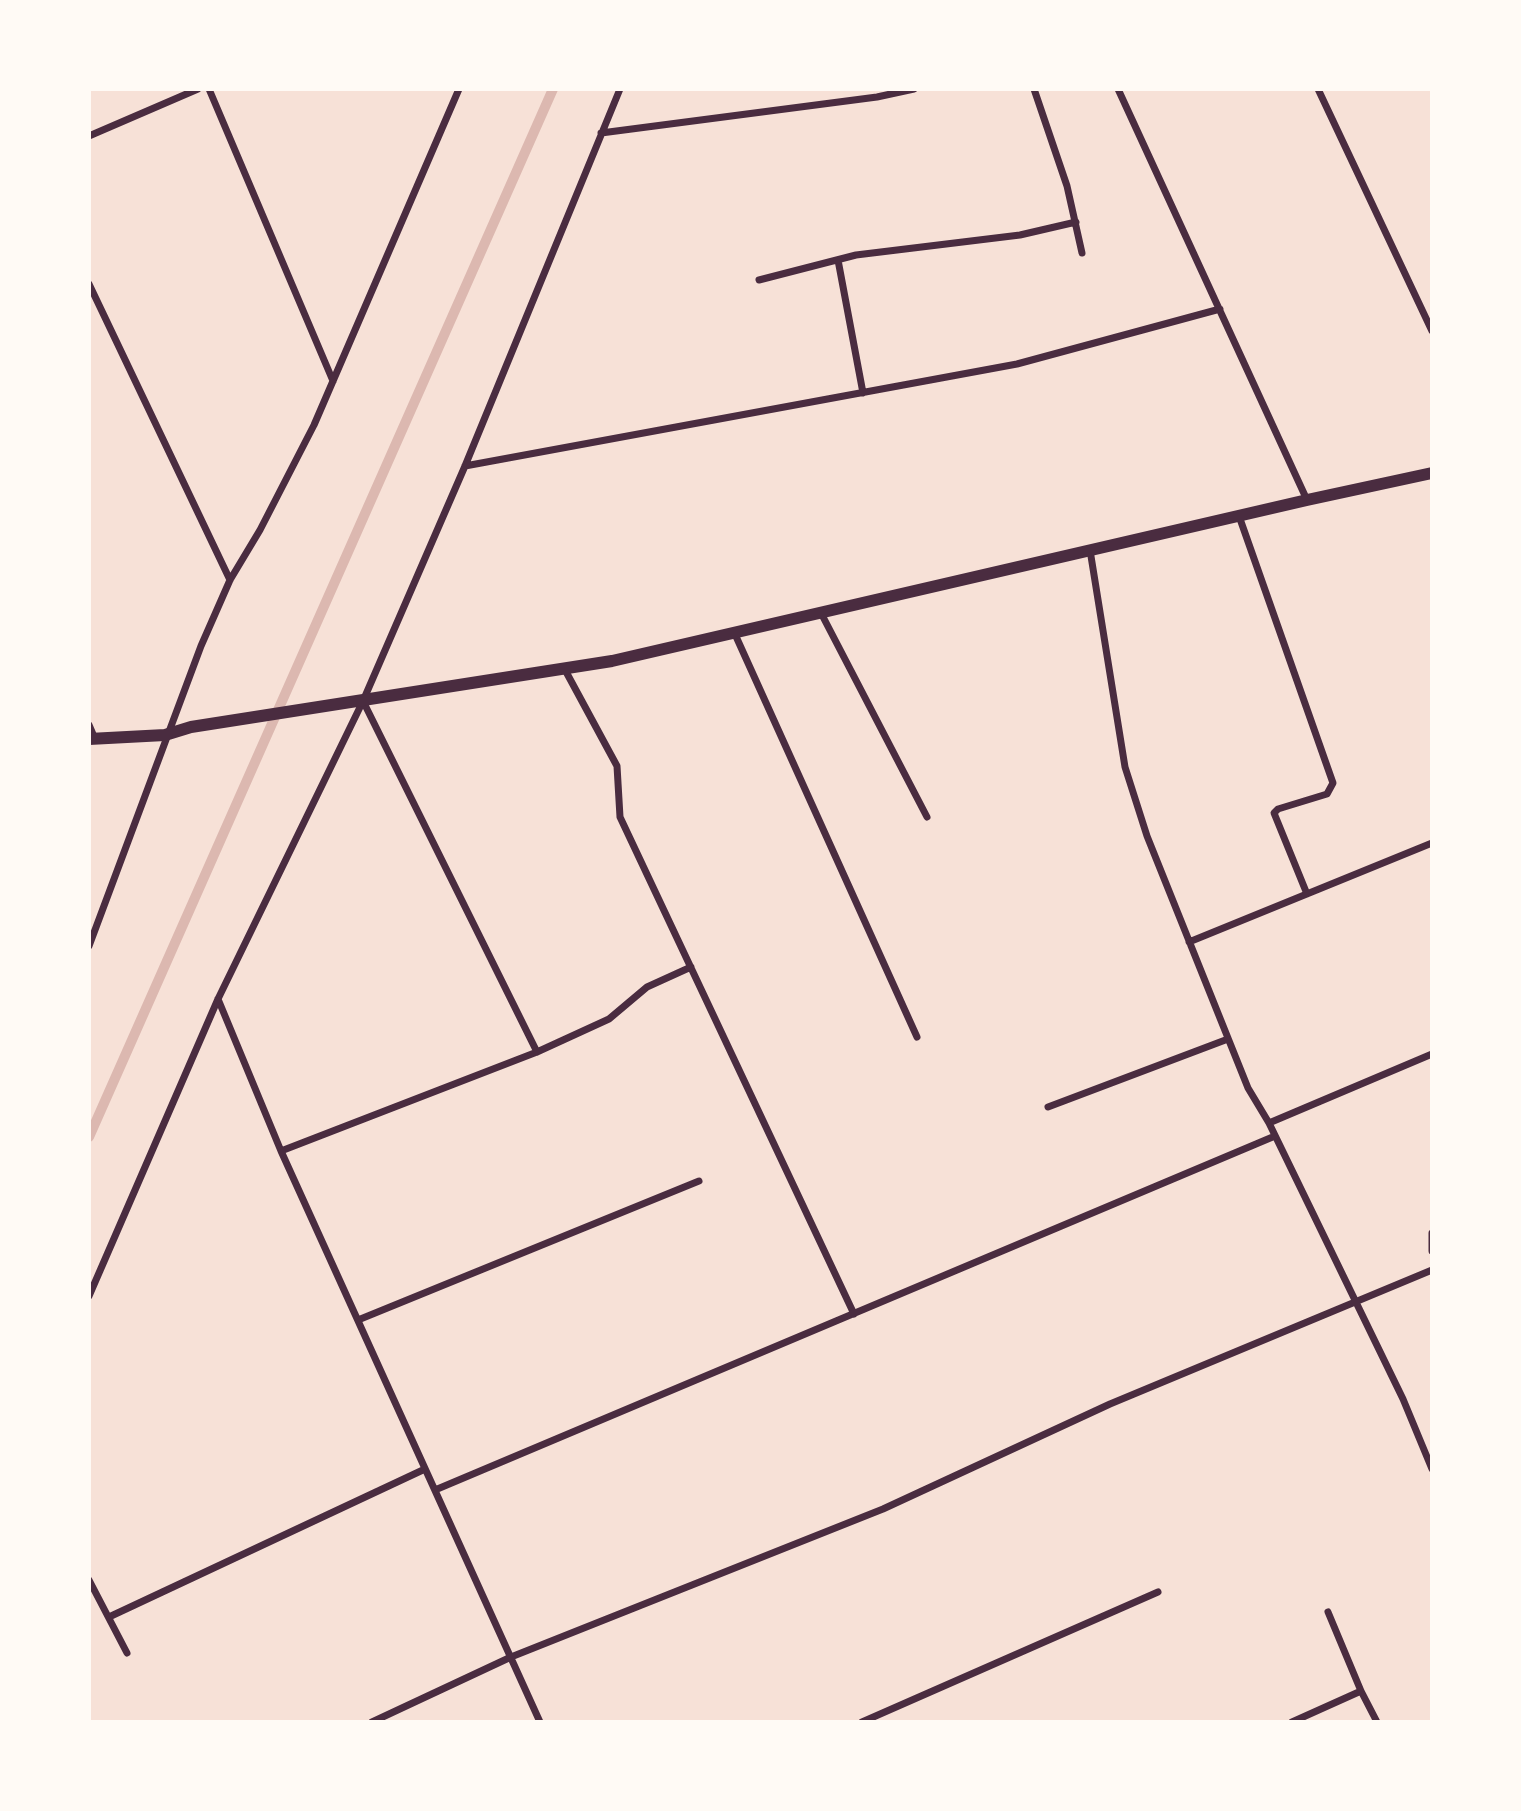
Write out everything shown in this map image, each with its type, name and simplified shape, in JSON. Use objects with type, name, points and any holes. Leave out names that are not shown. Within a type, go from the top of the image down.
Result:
[{"type":"street","points":[[89,136],[198,89]]},
{"type":"street","points":[[209,89],[333,381]]},
{"type":"street","points":[[90,944],[128,848],[165,735],[230,580],[260,530],[333,381],[459,89]]},
{"type":"street","points":[[89,1296],[218,999],[362,701],[465,466],[621,89]]},
{"type":"street","points":[[601,134],[877,97],[915,89]]},
{"type":"street","points":[[1034,89],[1076,222],[1082,253]]},
{"type":"street","points":[[1118,89],[1307,499]]},
{"type":"street","points":[[1318,89],[1432,331]]},
{"type":"street","points":[[759,280],[856,255],[1020,235],[1076,222]]},
{"type":"street","points":[[838,260],[863,393]]},
{"type":"street","points":[[89,284],[230,580]]},
{"type":"street","points":[[465,466],[1017,364],[1220,309]]},
{"type":"street","points":[[89,725],[92,739],[165,735],[191,727],[612,661],[1307,499],[1432,473]]},
{"type":"street","points":[[1239,516],[1333,783],[1326,794],[1278,809],[1274,814],[1307,894]]},
{"type":"street","points":[[1090,550],[1125,767],[1147,836],[1248,1088],[1269,1123],[1432,1469]]},
{"type":"street","points":[[821,612],[927,817]]},
{"type":"street","points":[[734,632],[917,1037]]},
{"type":"street","points":[[564,668],[617,766],[620,817],[854,1314]]},
{"type":"street","points":[[362,701],[537,1052]]},
{"type":"street","points":[[1189,942],[1432,843]]},
{"type":"street","points":[[281,1151],[537,1052],[608,1019],[647,987],[691,967]]},
{"type":"street","points":[[218,999],[281,1151],[540,1722]]},
{"type":"street","points":[[1048,1107],[1228,1039]]},
{"type":"street","points":[[1269,1123],[1432,1054]]},
{"type":"street","points":[[436,1490],[1275,1136]]},
{"type":"street","points":[[358,1320],[699,1181]]},
{"type":"street","points":[[1432,1233],[1432,1251]]},
{"type":"street","points":[[372,1722],[511,1657],[883,1509],[1110,1404],[1356,1304],[1432,1270]]},
{"type":"street","points":[[109,1617],[425,1469]]},
{"type":"street","points":[[89,1580],[127,1653]]},
{"type":"street","points":[[862,1722],[1158,1592]]},
{"type":"street","points":[[1328,1612],[1377,1722]]},
{"type":"street","points":[[1292,1722],[1361,1691]]},
{"type":"waterway","points":[[89,1137],[553,89]]}]
